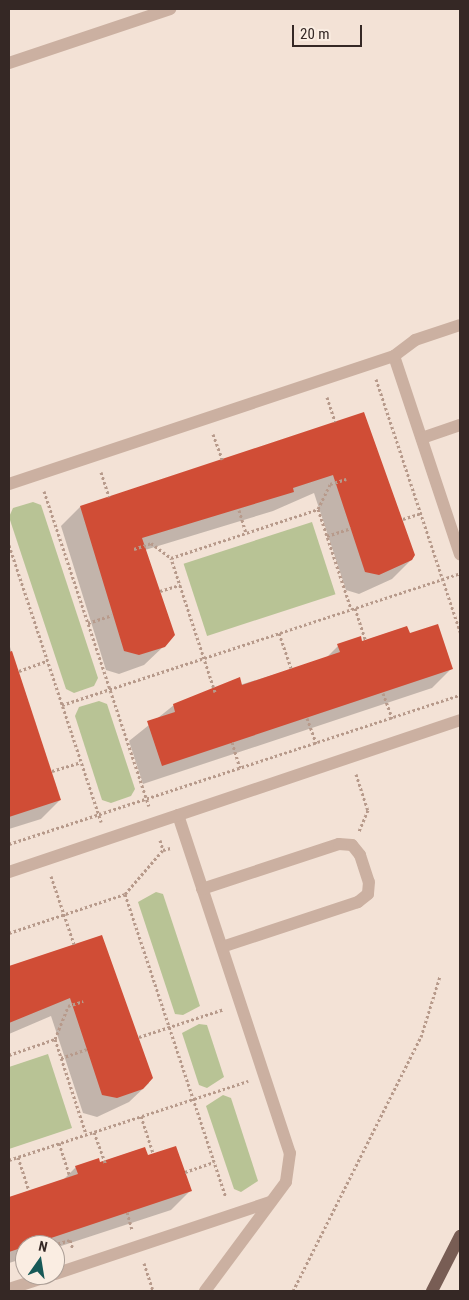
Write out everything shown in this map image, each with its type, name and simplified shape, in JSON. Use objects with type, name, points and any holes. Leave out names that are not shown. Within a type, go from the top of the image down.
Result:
[{"type":"main road","points":[[432,1291],[460,1236]]},
{"type":"street","points":[[9,63],[170,9]]},
{"type":"street","points":[[9,484],[394,356],[415,340],[460,325]]},
{"type":"street","points":[[394,356],[460,554]]},
{"type":"street","points":[[422,438],[460,425]]},
{"type":"street","points":[[9,872],[460,720]]},
{"type":"street","points":[[178,815],[290,1153],[286,1182],[205,1291]]},
{"type":"street","points":[[202,889],[339,844],[352,845],[369,882],[368,894],[358,902],[222,947]]},
{"type":"street","points":[[65,1270],[270,1202]]},
{"type":"path","points":[[371,364],[460,632]]},
{"type":"path","points":[[327,397],[335,422]]},
{"type":"path","points":[[213,434],[222,459]]},
{"type":"path","points":[[101,472],[109,496]]},
{"type":"path","points":[[39,474],[163,850]]},
{"type":"path","points":[[346,478],[330,484],[318,509],[366,642]]},
{"type":"path","points":[[171,558],[318,509]]},
{"type":"path","points":[[239,510],[246,534]]},
{"type":"path","points":[[403,519],[421,513]]},
{"type":"path","points":[[327,536],[351,528]]},
{"type":"path","points":[[134,549],[151,543],[171,558],[215,692]]},
{"type":"path","points":[[9,545],[11,558],[106,839]]},
{"type":"path","points":[[62,705],[460,573]]},
{"type":"path","points":[[160,591],[180,585]]},
{"type":"path","points":[[88,623],[112,615]]},
{"type":"path","points":[[280,633],[291,668]]},
{"type":"path","points":[[19,670],[47,661]]},
{"type":"path","points":[[383,693],[392,718]]},
{"type":"path","points":[[9,844],[460,695]]},
{"type":"path","points":[[307,718],[316,743]]},
{"type":"path","points":[[232,742],[240,768]]},
{"type":"path","points":[[350,757],[368,810],[352,845]]},
{"type":"path","points":[[52,772],[81,762]]},
{"type":"path","points":[[9,933],[125,894],[163,850],[187,842]]},
{"type":"path","points":[[46,860],[74,944]]},
{"type":"path","points":[[125,894],[232,1215]]},
{"type":"path","points":[[293,1291],[421,1037],[440,976]]},
{"type":"path","points":[[83,1001],[68,1006],[55,1039],[86,1134]]},
{"type":"path","points":[[139,1037],[240,1003]]},
{"type":"path","points":[[9,1054],[55,1039]]},
{"type":"path","points":[[61,1058],[87,1050]]},
{"type":"path","points":[[9,1160],[264,1076]]},
{"type":"path","points":[[141,1116],[153,1153]]},
{"type":"path","points":[[94,1132],[105,1163]]},
{"type":"path","points":[[59,1143],[70,1176]]},
{"type":"path","points":[[18,1157],[29,1190]]},
{"type":"path","points":[[185,1172],[214,1162]]},
{"type":"green space","points":[[33,502],[41,505],[98,678],[94,686],[74,693],[66,689],[9,517],[13,508]]},
{"type":"green space","points":[[312,522],[335,594],[207,636],[184,564]]},
{"type":"green space","points":[[99,701],[107,704],[135,789],[131,796],[111,803],[102,800],[75,716],[79,707]]},
{"type":"green space","points":[[156,892],[163,894],[200,1006],[183,1015],[175,1014],[138,902]]},
{"type":"green space","points":[[199,1024],[207,1025],[224,1077],[207,1088],[199,1085],[182,1033]]},
{"type":"green space","points":[[48,1054],[72,1128],[9,1149],[9,1067]]},
{"type":"green space","points":[[223,1095],[231,1098],[258,1181],[241,1192],[234,1189],[206,1106]]},
{"type":"building","points":[[364,412],[415,555],[412,560],[379,575],[365,572],[333,475],[293,488],[294,492],[142,538],[175,635],[165,647],[139,655],[124,651],[80,506]]},
{"type":"building","points":[[438,624],[453,669],[162,766],[147,721],[175,712],[173,704],[240,677],[242,685],[340,652],[337,644],[361,636],[362,641],[407,626],[410,633]]},
{"type":"building","points":[[12,651],[61,800],[9,817],[9,652]]},
{"type":"building","points":[[102,935],[153,1078],[143,1089],[117,1098],[102,1095],[70,998],[9,1023],[9,966]]},
{"type":"building","points":[[176,1146],[192,1191],[60,1235],[15,1235],[15,1250],[9,1252],[9,1197],[78,1174],[75,1166],[99,1158],[100,1162],[145,1147],[148,1155]]}]
